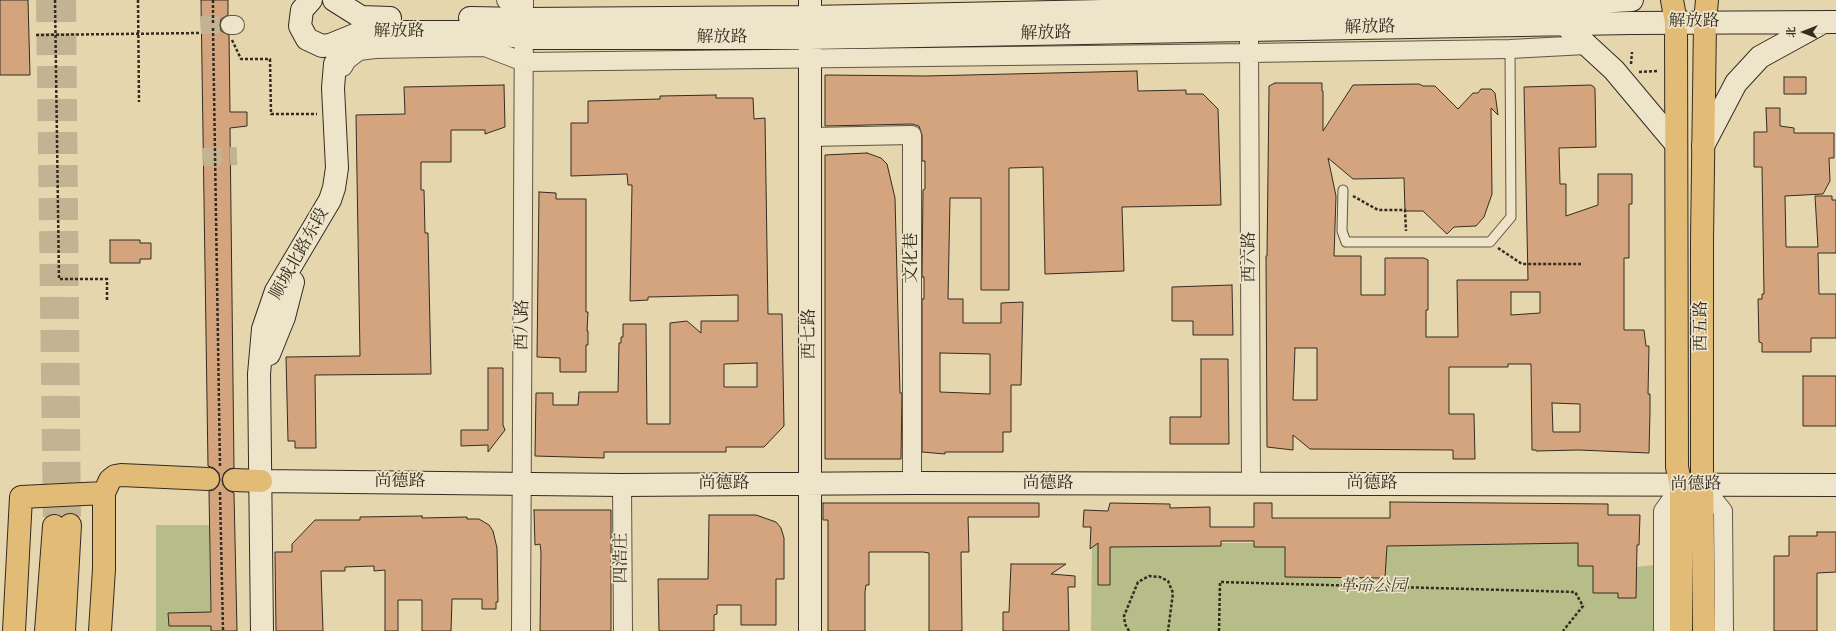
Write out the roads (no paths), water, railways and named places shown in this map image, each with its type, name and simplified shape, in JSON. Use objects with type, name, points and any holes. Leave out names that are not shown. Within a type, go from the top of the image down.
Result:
[{"type":"main road","name":"解放路","points":[[311,0],[302,10],[300,26],[302,33],[307,40],[322,46],[487,32],[524,19]]},
{"type":"main road","name":"解放路","points":[[334,0],[362,17],[524,19],[810,28],[1249,30],[1565,9],[1632,0]]},
{"type":"main road","name":"西五路","points":[[1672,0],[1676,22],[1677,467],[1692,486],[1704,631]]},
{"type":"main road","name":"西五路","points":[[1681,631],[1692,486],[1703,146],[1705,22],[1707,0]]},
{"type":"main road","name":"解放路","points":[[810,28],[1249,4],[1565,9],[1676,22],[1829,22]]},
{"type":"main road","points":[[1565,9],[1586,45],[1614,70],[1676,144]]},
{"type":"main road","points":[[1703,146],[1736,83],[1760,57],[1829,22]]},
{"type":"main road","name":"西七路","points":[[810,28],[810,631]]},
{"type":"main road","name":"顺城北路东段","points":[[262,631],[259,374],[264,329],[276,291],[330,200],[334,188],[337,168],[333,88],[335,64],[349,44]]},
{"type":"main road","points":[[100,631],[104,569],[104,493],[110,480],[117,475],[261,481]]},
{"type":"main road","name":"尚德路","points":[[261,481],[622,485],[912,483],[1692,486],[1836,485]]},
{"type":"main road","points":[[14,631],[21,497],[104,493]]},
{"type":"main road","points":[[46,631],[62,525],[64,631]]},
{"type":"street","points":[[485,47],[524,19],[506,0]]},
{"type":"street","name":"西六路","points":[[1249,4],[1251,484]]},
{"type":"street","name":"西八路","points":[[521,631],[524,19]]},
{"type":"street","points":[[349,44],[375,49],[485,47],[524,62],[810,28],[1249,53],[1510,49],[1586,45]]},
{"type":"street","name":"文化巷","points":[[810,137],[912,135],[912,483]]},
{"type":"street","name":"四浩庄","points":[[622,485],[623,631]]},
{"type":"street","points":[[1663,631],[1663,511],[1692,486],[1723,512],[1724,631]]},
{"type":"lane","points":[[1343,190],[1342,231],[1346,242],[1490,242],[1511,217],[1510,49]]},
{"type":"lane","points":[[104,569],[108,631]]},
{"type":"tunnel","points":[[47,0],[54,526]]},
{"type":"tunnel","points":[[65,0],[70,525]]},
{"type":"tunnel","points":[[201,25],[230,25]]},
{"type":"tunnel","points":[[203,157],[237,156]]},
{"type":"park label","name":"革命公园","points":[[1373,587]]}]
